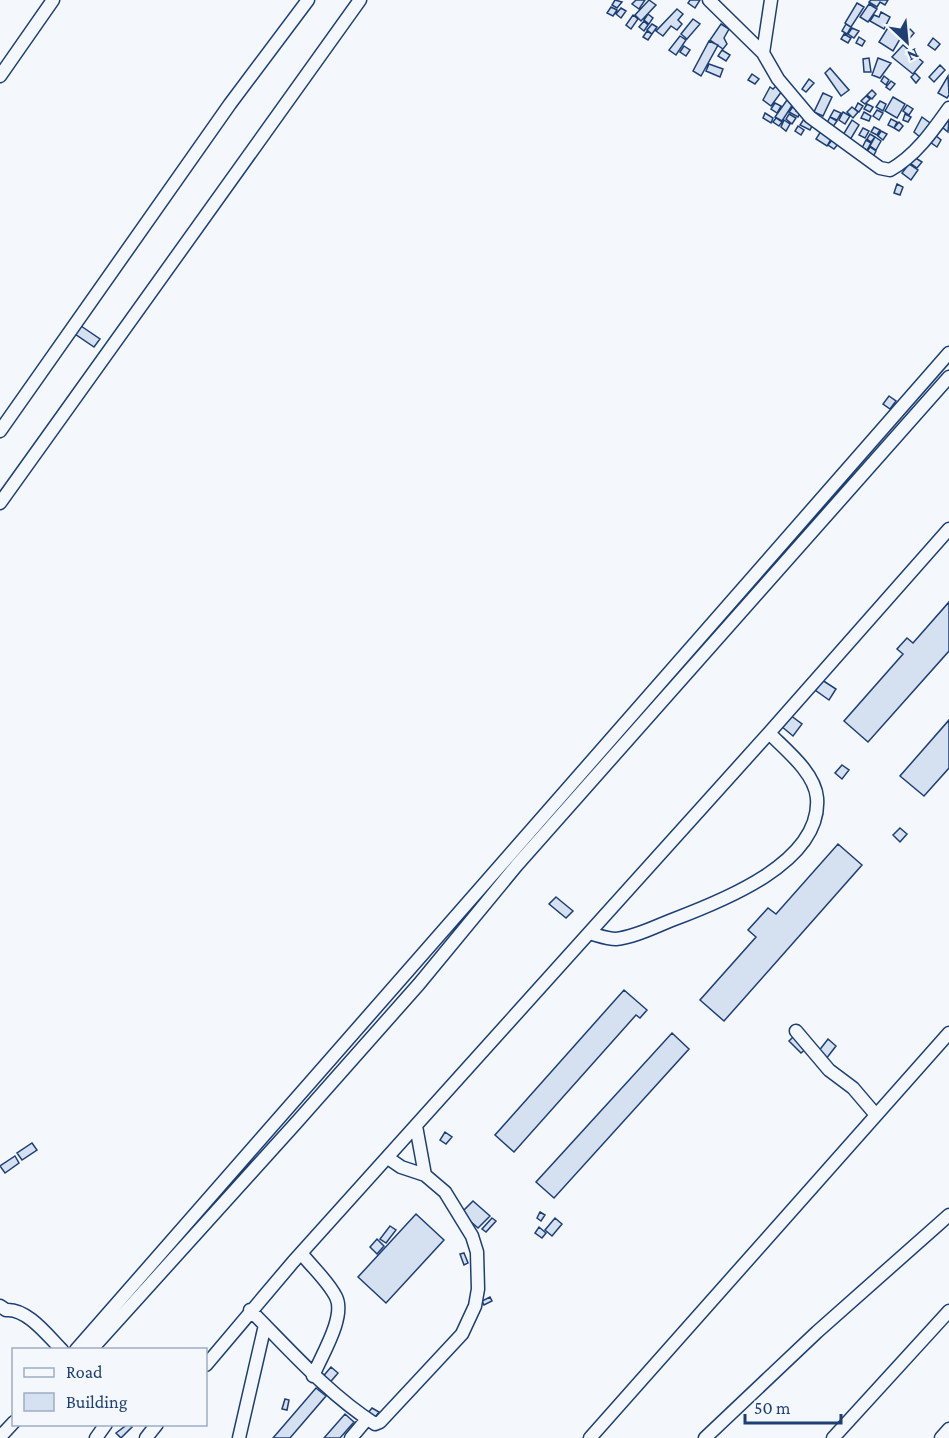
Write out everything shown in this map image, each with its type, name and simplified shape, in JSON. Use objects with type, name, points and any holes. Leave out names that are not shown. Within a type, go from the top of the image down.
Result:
[{"type":"street","points":[[0,76],[53,0]]},
{"type":"street","points":[[0,431],[230,104],[308,0]]},
{"type":"street","points":[[0,503],[360,0]]},
{"type":"street","points":[[709,0],[763,53],[778,79],[810,117],[880,168],[890,170],[904,162],[930,136],[949,108]]},
{"type":"street","points":[[763,53],[771,0]]},
{"type":"street","points":[[78,1348],[949,353]]},
{"type":"street","points":[[93,1348],[342,1071],[517,865],[949,377]]},
{"type":"street","points":[[207,1364],[250,1310],[769,733],[949,529]]},
{"type":"street","points":[[589,933],[612,939],[630,936],[689,914],[753,884],[796,850],[811,828],[817,810],[817,795],[811,780],[769,733]]},
{"type":"street","points":[[796,1031],[829,1070],[853,1088],[876,1115]]},
{"type":"street","points":[[590,1438],[949,1033]]},
{"type":"street","points":[[416,1126],[425,1176]]},
{"type":"street","points":[[250,1310],[296,1354],[313,1376],[375,1424],[380,1422],[450,1349],[466,1328],[475,1306],[478,1268],[472,1236],[445,1192],[425,1176],[401,1167],[388,1158]]},
{"type":"street","points":[[705,1438],[817,1332],[949,1215]]},
{"type":"street","points":[[301,1253],[335,1295],[339,1304],[337,1322],[313,1376]]},
{"type":"street","points":[[0,1306],[6,1310],[15,1310],[23,1314],[60,1348]]},
{"type":"street","points":[[833,1438],[949,1311]]},
{"type":"street","points":[[239,1438],[265,1325]]},
{"type":"street","points":[[351,1438],[367,1419]]},
{"type":"street","points":[[0,1437],[12,1424]]},
{"type":"street","points":[[96,1438],[105,1426]]},
{"type":"street","points":[[146,1438],[156,1426]]},
{"type":"street","points":[[941,1438],[949,1429]]},
{"type":"building","points":[[615,0],[622,2],[617,8],[612,5]]},
{"type":"building","points":[[636,0],[645,0],[639,9],[632,4]]},
{"type":"building","points":[[649,0],[656,5],[641,21],[635,15]]},
{"type":"building","points":[[690,0],[700,0],[695,8],[688,3]]},
{"type":"building","points":[[888,0],[885,5],[880,2],[877,7],[869,2]]},
{"type":"building","points":[[857,3],[864,7],[851,27],[845,23]]},
{"type":"building","points":[[869,4],[877,9],[868,22],[860,17]]},
{"type":"building","points":[[611,7],[617,10],[613,16],[607,13]]},
{"type":"building","points":[[621,8],[626,11],[621,18],[616,14]]},
{"type":"building","points":[[677,9],[683,14],[678,20],[682,24],[677,30],[671,26],[663,36],[656,31]]},
{"type":"building","points":[[881,12],[890,17],[884,29],[870,21],[874,15],[879,17]]},
{"type":"building","points":[[648,14],[653,18],[649,24],[644,20]]},
{"type":"building","points":[[633,15],[638,19],[631,29],[626,25]]},
{"type":"building","points":[[693,19],[700,24],[687,39],[681,34]]},
{"type":"building","points":[[644,21],[648,25],[644,31],[639,27]]},
{"type":"building","points":[[652,24],[657,27],[652,34],[647,30]]},
{"type":"building","points":[[721,24],[729,29],[724,38],[727,44],[723,49],[710,40]]},
{"type":"building","points":[[846,24],[851,27],[847,34],[842,31]]},
{"type":"building","points":[[889,26],[903,34],[893,51],[879,42]]},
{"type":"building","points":[[852,28],[859,31],[854,38],[848,34]]},
{"type":"building","points":[[910,29],[914,33],[910,38],[906,34]]},
{"type":"building","points":[[647,31],[652,34],[648,40],[643,37]]},
{"type":"building","points":[[844,34],[851,38],[848,43],[841,39]]},
{"type":"building","points":[[680,36],[686,40],[676,55],[669,50]]},
{"type":"building","points":[[859,37],[865,41],[862,46],[856,43]]},
{"type":"building","points":[[933,38],[940,44],[935,50],[928,45]]},
{"type":"building","points":[[709,41],[718,45],[701,76],[693,71]]},
{"type":"building","points":[[903,45],[923,62],[913,74],[892,57]]},
{"type":"building","points":[[684,46],[690,50],[686,56],[680,52]]},
{"type":"building","points":[[722,50],[730,55],[726,61],[718,56]]},
{"type":"building","points":[[869,58],[871,72],[864,72],[863,59]]},
{"type":"building","points":[[878,58],[891,63],[880,78],[872,75]]},
{"type":"building","points":[[709,64],[723,69],[720,77],[706,71]]},
{"type":"building","points":[[940,65],[945,70],[934,82],[929,77]]},
{"type":"building","points":[[830,68],[849,90],[841,96],[825,73]]},
{"type":"building","points":[[915,73],[920,78],[916,83],[911,77]]},
{"type":"building","points":[[752,74],[759,79],[755,84],[748,80]]},
{"type":"building","points":[[884,76],[889,80],[886,85],[881,81]]},
{"type":"building","points":[[948,76],[949,95],[947,98],[938,93]]},
{"type":"building","points":[[809,79],[814,83],[806,92],[802,89]]},
{"type":"building","points":[[891,81],[895,84],[890,90],[886,87]]},
{"type":"building","points":[[776,86],[782,91],[771,106],[763,100],[770,87],[773,89]]},
{"type":"building","points":[[872,90],[876,94],[872,99],[867,95]]},
{"type":"building","points":[[823,93],[832,97],[823,116],[814,112]]},
{"type":"building","points":[[866,96],[870,99],[865,104],[861,101]]},
{"type":"building","points":[[893,97],[905,104],[897,118],[885,111]]},
{"type":"building","points":[[787,100],[793,104],[782,121],[775,117]]},
{"type":"building","points":[[880,101],[886,104],[883,111],[876,107]]},
{"type":"building","points":[[775,103],[781,106],[777,113],[771,109]]},
{"type":"building","points":[[858,103],[863,106],[859,112],[855,109]]},
{"type":"building","points":[[795,104],[799,107],[796,111],[800,113],[798,117],[789,112]]},
{"type":"building","points":[[867,104],[873,107],[870,112],[864,109]]},
{"type":"building","points":[[907,105],[913,109],[909,115],[903,111]]},
{"type":"building","points":[[852,107],[858,112],[853,118],[847,112]]},
{"type":"building","points":[[834,110],[841,113],[837,120],[830,117]]},
{"type":"building","points":[[877,110],[883,113],[879,120],[873,116]]},
{"type":"building","points":[[843,112],[850,116],[845,124],[839,120]]},
{"type":"building","points":[[864,112],[871,116],[869,121],[861,118]]},
{"type":"building","points":[[765,113],[773,118],[771,123],[763,118]]},
{"type":"building","points":[[789,114],[796,118],[792,124],[786,119]]},
{"type":"building","points":[[905,114],[911,117],[908,122],[903,120]]},
{"type":"building","points":[[830,117],[837,121],[832,128],[826,125]]},
{"type":"building","points":[[922,117],[930,123],[920,137],[914,132]]},
{"type":"building","points":[[776,118],[782,122],[779,126],[773,122]]},
{"type":"building","points":[[804,119],[813,124],[810,130],[800,125]]},
{"type":"building","points":[[891,119],[897,122],[894,128],[888,125]]},
{"type":"building","points":[[949,119],[948,132],[942,127]]},
{"type":"building","points":[[784,120],[790,124],[786,131],[781,127]]},
{"type":"building","points":[[852,120],[859,125],[850,140],[843,135]]},
{"type":"building","points":[[899,122],[903,126],[899,131],[894,128]]},
{"type":"building","points":[[798,126],[804,130],[801,135],[795,131]]},
{"type":"building","points":[[874,127],[880,130],[877,135],[871,132]]},
{"type":"building","points":[[863,128],[869,131],[865,138],[859,135]]},
{"type":"building","points":[[821,131],[831,139],[827,146],[816,139]]},
{"type":"building","points":[[881,131],[887,134],[883,140],[878,136]]},
{"type":"building","points":[[870,134],[875,137],[871,142],[867,139]]},
{"type":"building","points":[[935,135],[941,140],[937,147],[930,142]]},
{"type":"building","points":[[875,137],[881,141],[876,150],[870,146]]},
{"type":"building","points":[[833,139],[839,143],[834,149],[828,145]]},
{"type":"building","points":[[866,140],[871,143],[867,150],[862,148]]},
{"type":"building","points":[[870,147],[876,151],[873,157],[866,153]]},
{"type":"building","points":[[914,157],[922,162],[917,168],[910,163]]},
{"type":"building","points":[[909,164],[918,170],[911,180],[902,173]]},
{"type":"building","points":[[897,184],[903,187],[900,195],[894,193]]},
{"type":"building","points":[[81,326],[100,339],[94,347],[75,334]]},
{"type":"building","points":[[889,396],[896,401],[890,409],[883,404]]},
{"type":"building","points":[[949,602],[949,651],[868,742],[844,721],[903,654],[897,649],[907,638],[913,643]]},
{"type":"building","points":[[822,680],[836,689],[829,700],[815,690]]},
{"type":"building","points":[[790,715],[802,724],[793,736],[781,726]]},
{"type":"building","points":[[949,720],[949,768],[924,796],[900,776]]},
{"type":"building","points":[[842,765],[849,770],[842,779],[835,773]]},
{"type":"building","points":[[900,828],[907,834],[900,842],[893,835]]},
{"type":"building","points":[[838,844],[862,865],[724,1021],[700,1000],[756,937],[748,930],[768,908],[776,914]]},
{"type":"building","points":[[556,897],[573,911],[566,918],[549,904]]},
{"type":"building","points":[[624,990],[647,1010],[640,1018],[636,1015],[514,1152],[495,1135]]},
{"type":"building","points":[[672,1033],[689,1049],[554,1198],[536,1182]]},
{"type":"building","points":[[795,1035],[807,1048],[801,1053],[789,1041]]},
{"type":"building","points":[[828,1039],[836,1046],[826,1059],[818,1052]]},
{"type":"building","points":[[445,1132],[452,1137],[446,1144],[440,1140]]},
{"type":"building","points":[[32,1143],[37,1150],[22,1160],[17,1153]]},
{"type":"building","points":[[15,1156],[19,1163],[5,1173],[0,1166]]},
{"type":"building","points":[[473,1201],[490,1216],[478,1228],[461,1213]]},
{"type":"building","points":[[540,1212],[545,1215],[541,1221],[537,1218]]},
{"type":"building","points":[[416,1214],[444,1240],[386,1303],[358,1277]]},
{"type":"building","points":[[492,1218],[496,1221],[486,1232],[482,1229]]},
{"type":"building","points":[[555,1218],[562,1224],[552,1236],[545,1230]]},
{"type":"building","points":[[390,1226],[396,1230],[386,1243],[380,1239]]},
{"type":"building","points":[[539,1227],[546,1233],[542,1238],[535,1233]]},
{"type":"building","points":[[377,1239],[384,1246],[377,1254],[370,1247]]},
{"type":"building","points":[[464,1253],[468,1263],[464,1265],[460,1254]]},
{"type":"building","points":[[490,1297],[492,1301],[484,1305],[482,1301]]},
{"type":"building","points":[[331,1367],[338,1373],[327,1386],[320,1380]]},
{"type":"building","points":[[316,1388],[326,1396],[290,1438],[273,1438]]},
{"type":"building","points":[[285,1399],[289,1400],[287,1410],[282,1409]]},
{"type":"building","points":[[372,1408],[379,1412],[374,1419],[367,1414]]},
{"type":"building","points":[[345,1414],[354,1422],[340,1438],[324,1438]]},
{"type":"building","points":[[125,1426],[132,1427],[121,1438],[116,1433]]}]
